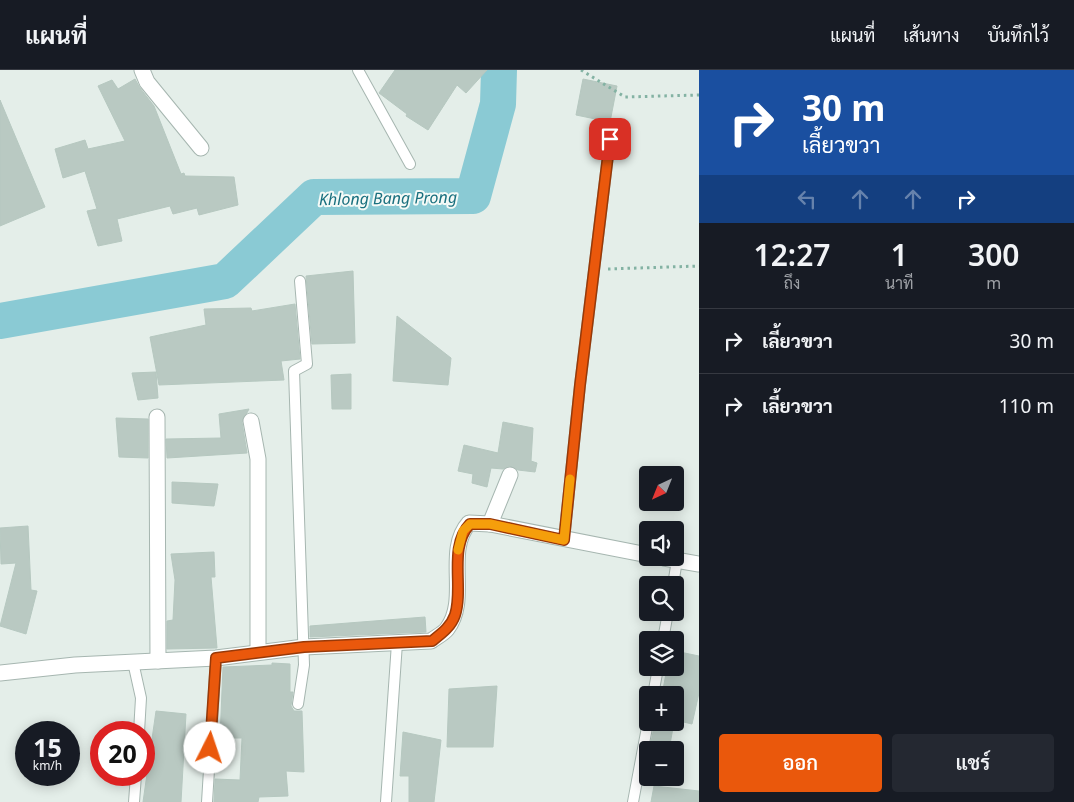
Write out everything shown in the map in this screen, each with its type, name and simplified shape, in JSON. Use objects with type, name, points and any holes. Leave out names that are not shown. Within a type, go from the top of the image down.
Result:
[{"type":"street","points":[[142,70],[147,82],[201,148]]},
{"type":"street","points":[[157,417],[158,661]]},
{"type":"street","points":[[251,421],[258,460],[258,652]]},
{"type":"street","points":[[490,524],[510,475]]},
{"type":"street","points":[[0,673],[75,665],[216,658],[304,647],[432,641],[446,630],[455,616],[458,550],[463,531],[470,524],[490,524],[639,553]]},
{"type":"street","points":[[684,561],[699,564]]},
{"type":"lane","points":[[358,70],[410,164]]},
{"type":"lane","points":[[564,540],[610,139]]},
{"type":"lane","points":[[298,704],[304,666],[304,647],[294,371],[307,364],[300,281]]},
{"type":"lane","points":[[386,802],[397,643]]},
{"type":"lane","points":[[207,802],[216,658]]},
{"type":"lane","points":[[133,662],[141,698],[140,721]]},
{"type":"lane","points":[[633,802],[646,731]]},
{"type":"lane","points":[[134,802],[135,786]]},
{"type":"path","points":[[581,70],[624,97],[699,95]]},
{"type":"path","points":[[594,269],[699,266]]},
{"type":"building","points":[[395,70],[487,70],[466,93],[457,85],[428,130],[406,116],[407,114],[379,93]]},
{"type":"building","points":[[135,79],[154,106],[181,174],[184,173],[185,176],[234,177],[238,205],[199,215],[197,208],[173,214],[170,206],[117,219],[122,241],[98,246],[87,211],[97,209],[85,171],[63,178],[55,149],[85,140],[88,149],[125,141],[98,86],[112,80],[118,89]]},
{"type":"building","points":[[583,79],[617,86],[610,122],[576,115]]},
{"type":"building","points":[[0,100],[45,207],[0,226]]},
{"type":"building","points":[[353,271],[355,343],[312,344],[306,276]]},
{"type":"building","points":[[295,304],[300,359],[281,361],[284,380],[159,385],[150,337],[206,325],[204,309],[251,308],[252,311]]},
{"type":"building","points":[[397,316],[451,358],[448,385],[393,381]]},
{"type":"building","points":[[156,372],[158,398],[138,400],[132,373]]},
{"type":"building","points":[[351,374],[351,409],[332,409],[331,375]]},
{"type":"building","points":[[249,409],[242,422],[247,453],[167,458],[166,439],[221,438],[219,414]]},
{"type":"building","points":[[116,418],[148,419],[148,458],[119,457]]},
{"type":"building","points":[[503,422],[533,428],[531,461],[537,463],[535,472],[518,470],[509,466],[503,469],[491,468],[487,487],[472,483],[473,474],[458,471],[464,445],[498,453]]},
{"type":"building","points":[[172,482],[218,484],[214,506],[172,503]]},
{"type":"building","points":[[28,526],[31,590],[37,591],[26,634],[0,626],[16,563],[1,564],[0,528]]},
{"type":"building","points":[[214,552],[215,577],[211,577],[217,648],[167,649],[167,621],[173,620],[175,580],[171,554]]},
{"type":"building","points":[[425,617],[426,632],[310,637],[310,626]]},
{"type":"building","points":[[684,653],[699,656],[699,693],[692,724],[684,722],[684,686],[664,686],[666,676],[684,676]]},
{"type":"building","points":[[272,663],[290,664],[290,692],[293,692],[291,706],[294,711],[302,711],[304,772],[286,771],[288,796],[259,797],[258,802],[214,802],[215,779],[240,780],[242,738],[220,738],[223,667],[272,665]]},
{"type":"building","points":[[497,686],[493,747],[447,747],[449,689]]},
{"type":"building","points":[[156,711],[186,714],[181,802],[143,802],[145,786],[155,786]]},
{"type":"building","points":[[653,731],[672,731],[671,741],[651,741]]},
{"type":"building","points":[[403,732],[441,740],[434,802],[409,802],[409,776],[400,776]]},
{"type":"building","points":[[654,786],[699,791],[699,802],[651,802]]},
{"type":"waterway","name":"Khlong Bang Prong","points":[[0,321],[225,281],[314,197],[473,196],[498,104],[499,70]]},
{"type":"slow traffic","points":[[458,550],[463,531],[470,524],[490,524],[564,540],[570,479]]},
{"type":"route","points":[[210,748],[216,658],[304,647],[432,641],[446,630],[455,616],[458,550],[463,531],[470,524],[490,524],[564,540],[580,385],[610,139]]}]
